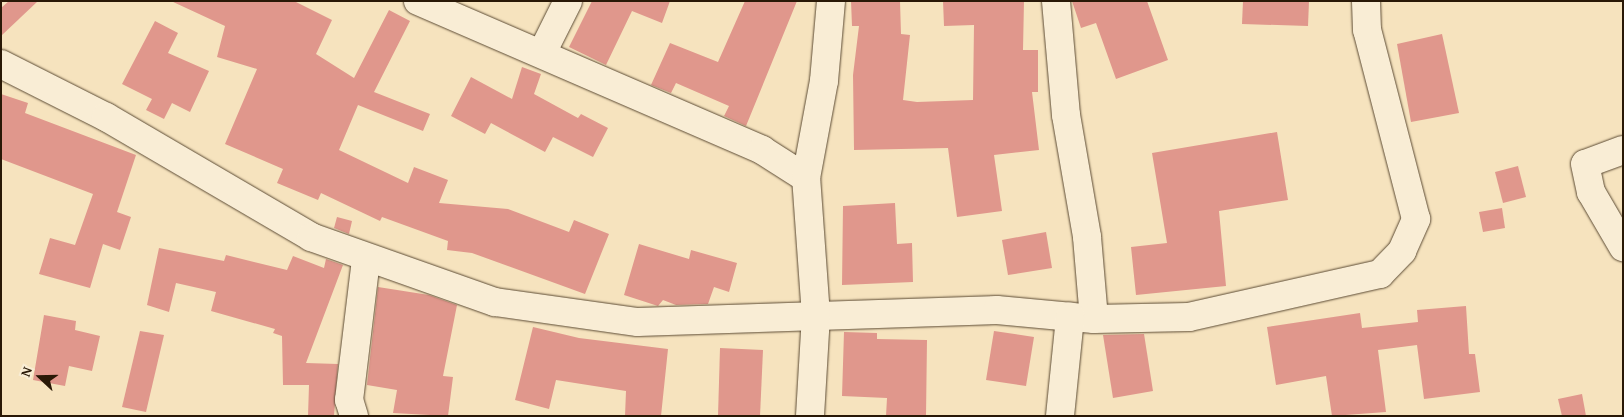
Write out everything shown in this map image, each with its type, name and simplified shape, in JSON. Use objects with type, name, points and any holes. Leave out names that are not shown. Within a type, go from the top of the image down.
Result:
[{"type":"street","points":[[418,1],[542,53],[762,150],[806,178]]},
{"type":"street","points":[[542,53],[568,1]]},
{"type":"street","points":[[810,416],[816,316],[806,178],[824,81],[831,1]]},
{"type":"street","points":[[1056,1],[1066,115],[1087,237],[1082,318],[1060,416]]},
{"type":"street","points":[[1,64],[106,117],[311,237],[366,259],[496,302],[638,322],[997,310],[1082,318],[1189,317],[1299,295],[1380,274],[1402,251],[1416,218],[1367,30],[1366,1]]},
{"type":"street","points":[[1623,150],[1585,164],[1591,192],[1623,247]]},
{"type":"street","points":[[354,416],[349,400],[366,259]]},
{"type":"building","points":[[9,1],[38,1],[1,36],[1,8]]},
{"type":"building","points":[[171,1],[294,1],[332,20],[316,54],[354,78],[389,10],[410,21],[374,92],[430,114],[423,131],[358,105],[339,150],[408,183],[414,167],[448,180],[439,203],[508,209],[569,232],[574,220],[609,234],[585,294],[472,253],[447,250],[448,241],[382,217],[380,221],[321,193],[318,200],[277,183],[283,169],[225,144],[257,69],[217,57],[225,26]]},
{"type":"building","points":[[592,1],[670,1],[662,23],[632,11],[606,65],[569,47]]},
{"type":"building","points":[[745,1],[797,1],[746,126],[724,116],[729,106],[676,83],[671,93],[651,85],[670,43],[718,62]]},
{"type":"building","points":[[851,1],[900,1],[901,34],[910,35],[903,100],[917,102],[973,100],[974,25],[944,26],[943,1],[1024,1],[1023,50],[1038,50],[1038,92],[1032,92],[1039,150],[994,155],[1002,211],[957,217],[948,148],[854,150],[853,75],[859,26],[852,26]]},
{"type":"building","points":[[1072,1],[1147,1],[1168,60],[1116,79],[1096,23],[1081,28]]},
{"type":"building","points":[[1243,1],[1309,1],[1308,26],[1242,24]]},
{"type":"building","points":[[155,21],[178,33],[168,53],[209,71],[190,112],[172,103],[164,119],[146,110],[152,99],[122,84]]},
{"type":"building","points":[[1442,34],[1459,113],[1411,122],[1397,44]]},
{"type":"building","points":[[522,67],[541,74],[534,94],[578,118],[581,114],[608,128],[593,157],[553,137],[545,152],[491,123],[485,134],[451,116],[471,77],[512,99]]},
{"type":"building","points":[[1,94],[28,103],[25,113],[136,155],[117,212],[131,217],[120,250],[103,244],[90,288],[39,274],[50,238],[75,245],[93,194],[1,159]]},
{"type":"building","points":[[1277,132],[1288,200],[1219,211],[1226,286],[1136,295],[1131,247],[1167,243],[1152,153]]},
{"type":"building","points":[[1518,166],[1526,197],[1503,203],[1495,172]]},
{"type":"building","points":[[895,203],[897,244],[912,243],[913,282],[842,285],[843,206]]},
{"type":"building","points":[[1502,208],[1505,228],[1483,232],[1479,212]]},
{"type":"building","points":[[337,217],[352,221],[349,234],[334,228]]},
{"type":"building","points":[[1046,232],[1052,268],[1008,275],[1002,240]]},
{"type":"building","points":[[639,244],[689,259],[691,250],[737,263],[729,292],[714,287],[708,304],[676,305],[663,300],[658,306],[624,295]]},
{"type":"building","points":[[159,248],[224,261],[226,255],[287,270],[293,256],[324,268],[326,259],[343,265],[306,363],[338,364],[334,416],[308,416],[309,385],[283,385],[282,336],[273,333],[275,329],[211,311],[216,292],[176,283],[169,312],[147,305]]},
{"type":"building","points":[[378,287],[429,295],[457,305],[443,376],[453,377],[448,416],[393,413],[397,390],[367,385]]},
{"type":"building","points":[[1466,306],[1469,354],[1475,354],[1480,392],[1424,399],[1417,345],[1378,350],[1386,412],[1332,416],[1326,376],[1276,385],[1267,327],[1360,313],[1362,328],[1418,322],[1417,310]]},
{"type":"building","points":[[44,315],[76,321],[75,330],[100,336],[92,371],[69,366],[65,386],[33,380]]},
{"type":"building","points":[[533,327],[579,338],[668,349],[661,416],[625,416],[626,391],[556,380],[549,409],[515,400]]},
{"type":"building","points":[[140,331],[164,335],[146,412],[122,407]]},
{"type":"building","points":[[994,331],[1034,337],[1026,386],[986,380]]},
{"type":"building","points":[[844,332],[877,333],[877,339],[927,340],[926,416],[886,416],[887,398],[842,396]]},
{"type":"building","points":[[1144,334],[1153,391],[1113,398],[1103,335]]},
{"type":"building","points":[[720,348],[763,350],[760,416],[718,416]]},
{"type":"building","points":[[1582,394],[1586,416],[1562,416],[1558,399]]}]
